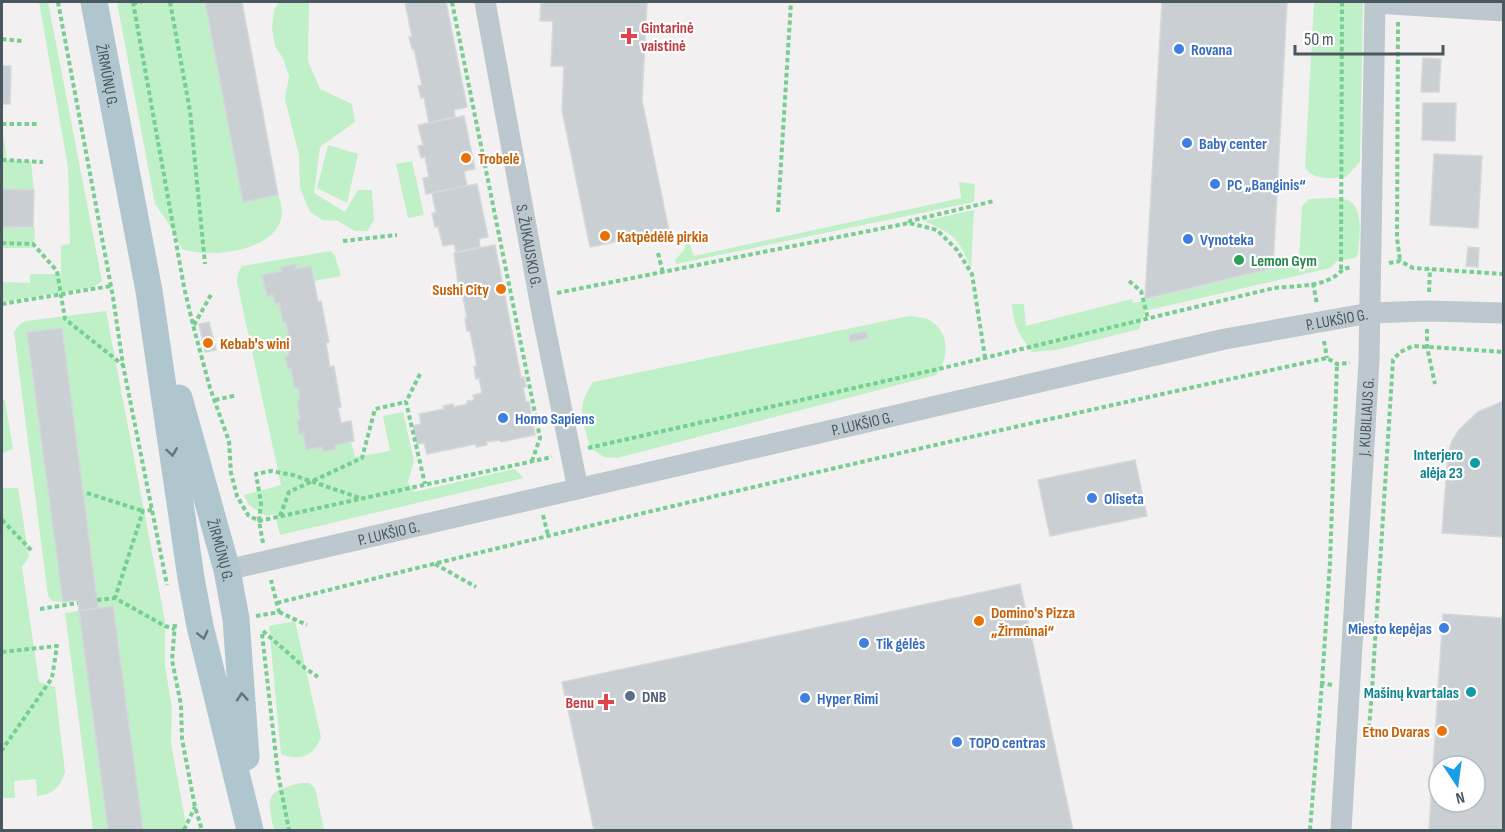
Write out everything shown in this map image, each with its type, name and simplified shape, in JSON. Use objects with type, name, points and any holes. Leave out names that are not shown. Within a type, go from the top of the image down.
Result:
[{"type":"main road","name":"ŽIRMŪNŲ G.","points":[[94,2],[149,291],[227,570],[236,619],[249,824]]},
{"type":"main road","name":"ŽIRMŪNŲ G.","points":[[149,291],[179,582],[200,626],[249,824]]},
{"type":"main road","points":[[179,582],[227,570]]},
{"type":"street","name":"S. ŽUKAUSKO G.","points":[[485,2],[539,296],[580,450],[578,489]]},
{"type":"street","points":[[1375,2],[1503,11]]},
{"type":"street","name":"J. KUBILIAUS G.","points":[[1341,831],[1371,313],[1375,2]]},
{"type":"street","name":"P. LUKŠIO G.","points":[[227,570],[1225,339],[1371,313],[1428,311],[1503,313]]},
{"type":"path","points":[[58,2],[111,286],[123,365],[152,510],[179,582]]},
{"type":"path","points":[[142,2],[133,2],[184,287],[214,400],[229,441],[231,473],[237,496],[248,515],[259,521],[580,450],[1274,288],[1313,283],[1332,278],[1341,269],[1400,261],[1413,268],[1503,274]]},
{"type":"path","points":[[170,2],[190,111],[206,264]]},
{"type":"path","points":[[452,2],[540,438],[532,461]]},
{"type":"path","points":[[778,212],[791,2]]},
{"type":"path","points":[[1341,269],[1342,2]]},
{"type":"path","points":[[1398,24],[1397,238],[1400,261]]},
{"type":"path","points":[[2,39],[22,41]]},
{"type":"path","points":[[2,124],[37,124]]},
{"type":"path","points":[[2,160],[43,162]]},
{"type":"path","points":[[539,296],[909,223],[909,221],[994,201]]},
{"type":"path","points":[[909,223],[937,230],[957,250],[972,274],[985,357]]},
{"type":"path","points":[[343,241],[397,235]]},
{"type":"path","points":[[2,243],[33,244],[57,271],[65,319],[123,365]]},
{"type":"path","points":[[658,253],[663,273]]},
{"type":"path","points":[[1128,281],[1141,291],[1148,319]]},
{"type":"path","points":[[2,304],[111,286]]},
{"type":"path","points":[[193,325],[212,292]]},
{"type":"path","points":[[1379,565],[1393,360],[1400,352],[1413,346],[1503,352]]},
{"type":"path","points":[[279,612],[277,603],[548,535],[994,430],[1327,358],[1337,364],[1330,562]]},
{"type":"path","points":[[420,374],[406,402],[425,485]]},
{"type":"path","points":[[214,400],[237,395]]},
{"type":"path","points":[[280,516],[289,492],[362,458],[375,409],[406,402]]},
{"type":"path","points":[[259,521],[261,503],[256,474],[271,471],[293,475],[361,499]]},
{"type":"path","points":[[87,494],[143,511],[152,510]]},
{"type":"path","points":[[115,598],[143,511]]},
{"type":"path","points":[[2,520],[32,551]]},
{"type":"path","points":[[434,563],[476,587]]},
{"type":"path","points":[[97,600],[115,598],[165,626],[175,629]]},
{"type":"path","points":[[40,609],[78,603]]},
{"type":"path","points":[[289,831],[278,774],[260,615],[279,612],[307,625]]},
{"type":"path","points":[[175,618],[172,660],[181,705],[182,739],[202,831]]},
{"type":"path","points":[[262,630],[318,677]]},
{"type":"path","points":[[2,652],[57,646],[52,678],[2,750]]},
{"type":"path","points":[[1310,831],[1322,683]]},
{"type":"path","points":[[184,831],[195,807]]},
{"type":"green space","points":[[39,2],[48,2],[102,281],[94,287],[2,302],[2,282],[30,283],[30,274],[61,274],[61,245],[70,244],[68,167]]},
{"type":"green space","points":[[117,2],[205,2],[243,201],[278,195],[282,213],[278,227],[267,238],[252,246],[234,251],[215,253],[182,249],[155,204]]},
{"type":"green space","points":[[279,2],[309,2],[308,61],[320,89],[352,104],[355,122],[320,147],[314,193],[345,212],[358,190],[372,190],[374,220],[367,231],[355,231],[338,221],[323,220],[310,212],[300,188],[299,155],[285,99],[289,76],[283,58],[275,46],[272,28],[274,10]]},
{"type":"green space","points":[[1314,2],[1363,2],[1360,162],[1346,177],[1318,177],[1305,168]]},
{"type":"green space","points":[[2,126],[7,160],[31,162],[34,190],[2,189]]},
{"type":"green space","points":[[328,145],[358,154],[347,203],[317,188]]},
{"type":"green space","points":[[412,161],[424,215],[408,218],[396,164]]},
{"type":"green space","points":[[959,182],[975,184],[974,202],[676,264],[675,260],[684,250],[688,239],[694,256],[961,198]]},
{"type":"green space","points":[[1309,199],[1343,199],[1355,207],[1360,230],[1358,254],[1355,258],[1337,261],[1330,268],[1145,311],[1139,329],[1056,350],[1032,352],[1018,330],[1012,304],[1024,304],[1026,326],[1132,299],[1133,303],[1299,262],[1302,206]]},
{"type":"green space","points":[[974,210],[971,269],[959,243],[943,230],[924,221]]},
{"type":"green space","points":[[2,227],[35,228],[34,243],[31,248],[2,248]]},
{"type":"green space","points":[[331,251],[335,256],[341,276],[314,281],[311,266],[296,269],[296,265],[263,275],[266,296],[273,295],[275,304],[279,303],[283,322],[286,322],[288,336],[285,337],[289,355],[285,356],[288,368],[291,368],[294,387],[298,387],[300,400],[297,401],[300,420],[297,421],[299,433],[303,433],[306,450],[322,447],[323,452],[335,449],[335,445],[351,442],[355,457],[390,451],[383,416],[403,412],[414,461],[408,482],[414,492],[514,469],[524,478],[280,535],[275,514],[266,516],[249,505],[244,495],[281,485],[237,282],[238,273],[242,266]]},
{"type":"green space","points":[[106,311],[165,621],[165,666],[172,708],[171,743],[187,830],[143,830],[113,607],[98,608],[61,328],[27,332],[63,602],[52,601],[48,596],[14,332],[26,321]]},
{"type":"green space","points":[[909,316],[927,319],[935,324],[944,337],[944,361],[936,375],[617,458],[604,457],[590,448],[582,407],[587,391],[593,382]]},
{"type":"green space","points":[[2,400],[5,400],[13,449],[2,453]]},
{"type":"green space","points":[[2,478],[3,488],[18,488],[29,557],[22,567],[39,682],[55,687],[65,772],[55,789],[43,795],[37,796],[36,779],[14,781],[15,798],[2,798]]},
{"type":"green space","points":[[79,611],[108,830],[93,830],[65,613]]},
{"type":"green space","points":[[295,621],[321,737],[310,753],[300,757],[281,754],[269,626]]},
{"type":"green space","points":[[309,783],[315,788],[324,830],[274,830],[270,810],[271,797],[281,789]]},
{"type":"building","points":[[205,2],[242,2],[278,195],[243,202]]},
{"type":"building","points":[[405,2],[446,2],[467,107],[454,110],[455,117],[429,123],[424,97],[421,98],[418,86],[422,85],[409,37],[412,37]]},
{"type":"building","points":[[541,2],[647,2],[642,100],[669,231],[590,247],[562,110],[564,66],[551,66],[553,21],[540,21]]},
{"type":"building","name":"PC „Banginis“","points":[[1162,2],[1287,2],[1273,268],[1145,299]]},
{"type":"building","points":[[1423,58],[1441,59],[1439,92],[1421,92]]},
{"type":"building","points":[[2,66],[11,66],[10,104],[2,104]]},
{"type":"building","points":[[1423,103],[1456,103],[1455,141],[1422,140]]},
{"type":"building","points":[[464,116],[475,169],[464,171],[467,186],[426,194],[423,178],[429,177],[425,157],[421,158],[418,146],[423,145],[418,125]]},
{"type":"building","points":[[1434,154],[1482,156],[1478,228],[1430,225]]},
{"type":"building","points":[[477,184],[488,237],[479,239],[480,247],[456,252],[454,244],[443,246],[438,226],[435,227],[432,213],[436,213],[432,193]]},
{"type":"building","points":[[2,189],[34,190],[33,227],[2,227]]},
{"type":"building","points":[[495,245],[521,378],[524,377],[526,387],[523,388],[526,402],[529,402],[535,435],[427,454],[424,443],[417,444],[413,426],[421,424],[419,414],[444,409],[443,406],[453,404],[454,407],[467,404],[467,401],[474,400],[473,395],[482,393],[479,378],[476,379],[474,367],[477,366],[470,331],[467,331],[465,318],[467,318],[460,282],[458,283],[454,253]]},
{"type":"building","points":[[1468,247],[1479,248],[1478,267],[1466,266]]},
{"type":"building","points":[[296,264],[296,269],[311,266],[329,342],[326,343],[330,367],[334,366],[341,407],[338,408],[341,423],[351,421],[354,441],[335,445],[336,449],[323,452],[322,447],[306,450],[303,433],[299,434],[298,387],[294,388],[291,368],[288,369],[285,356],[289,355],[285,336],[288,336],[286,322],[283,322],[279,303],[275,304],[273,295],[267,297],[262,275],[282,271],[281,267]]},
{"type":"building","points":[[209,322],[216,350],[205,352],[199,324]]},
{"type":"building","points":[[62,328],[98,608],[79,611],[78,600],[63,602],[27,332]]},
{"type":"building","points":[[866,331],[868,338],[850,342],[849,335]]},
{"type":"building","name":"Interjero alėja 23","points":[[1504,401],[1504,537],[1442,533],[1448,453],[1452,441],[1459,430],[1478,412]]},
{"type":"building","name":"Oliseta","points":[[1135,460],[1147,516],[1050,536],[1038,480]]},
{"type":"building","name":"Hyper Rimi","points":[[1020,584],[1073,830],[594,830],[562,682]]},
{"type":"building","name":"Mašinų kvartalas","points":[[1504,599],[1504,830],[1429,830],[1430,814],[1487,814],[1487,754],[1434,754],[1443,614],[1502,618]]},
{"type":"building","points":[[113,606],[143,830],[108,830],[79,611]]},
{"type":"place","name":"Gintarinė vaistinė","points":[[629,36]]},
{"type":"place","name":"Rovana","points":[[1179,49]]},
{"type":"place","name":"Baby center","points":[[1187,143]]},
{"type":"place","name":"Trobelė","points":[[466,158]]},
{"type":"place","name":"PC „Banginis“","points":[[1215,184]]},
{"type":"place","name":"Katpėdėlė pirkia","points":[[605,236]]},
{"type":"place","name":"Vynoteka","points":[[1188,239]]},
{"type":"place","name":"Lemon Gym","points":[[1239,260]]},
{"type":"place","name":"Sushi City","points":[[501,289]]},
{"type":"place","name":"Kebab's wini","points":[[208,343]]},
{"type":"place","name":"Homo Sapiens","points":[[503,418]]},
{"type":"place","name":"Interjero alėja 23","points":[[1475,463]]},
{"type":"place","name":"Oliseta","points":[[1092,498]]},
{"type":"place","name":"Domino's Pizza „Žirmūnai“","points":[[979,621]]},
{"type":"place","name":"Miesto kepėjas","points":[[1444,628]]},
{"type":"place","name":"Tik gėlės","points":[[864,643]]},
{"type":"place","name":"Mašinų kvartalas","points":[[1471,692]]},
{"type":"place","name":"DNB","points":[[630,696]]},
{"type":"place","name":"Hyper Rimi","points":[[805,698]]},
{"type":"place","name":"Benu","points":[[606,702]]},
{"type":"place","name":"Etno Dvaras","points":[[1442,731]]},
{"type":"place","name":"TOPO centras","points":[[957,742]]}]
